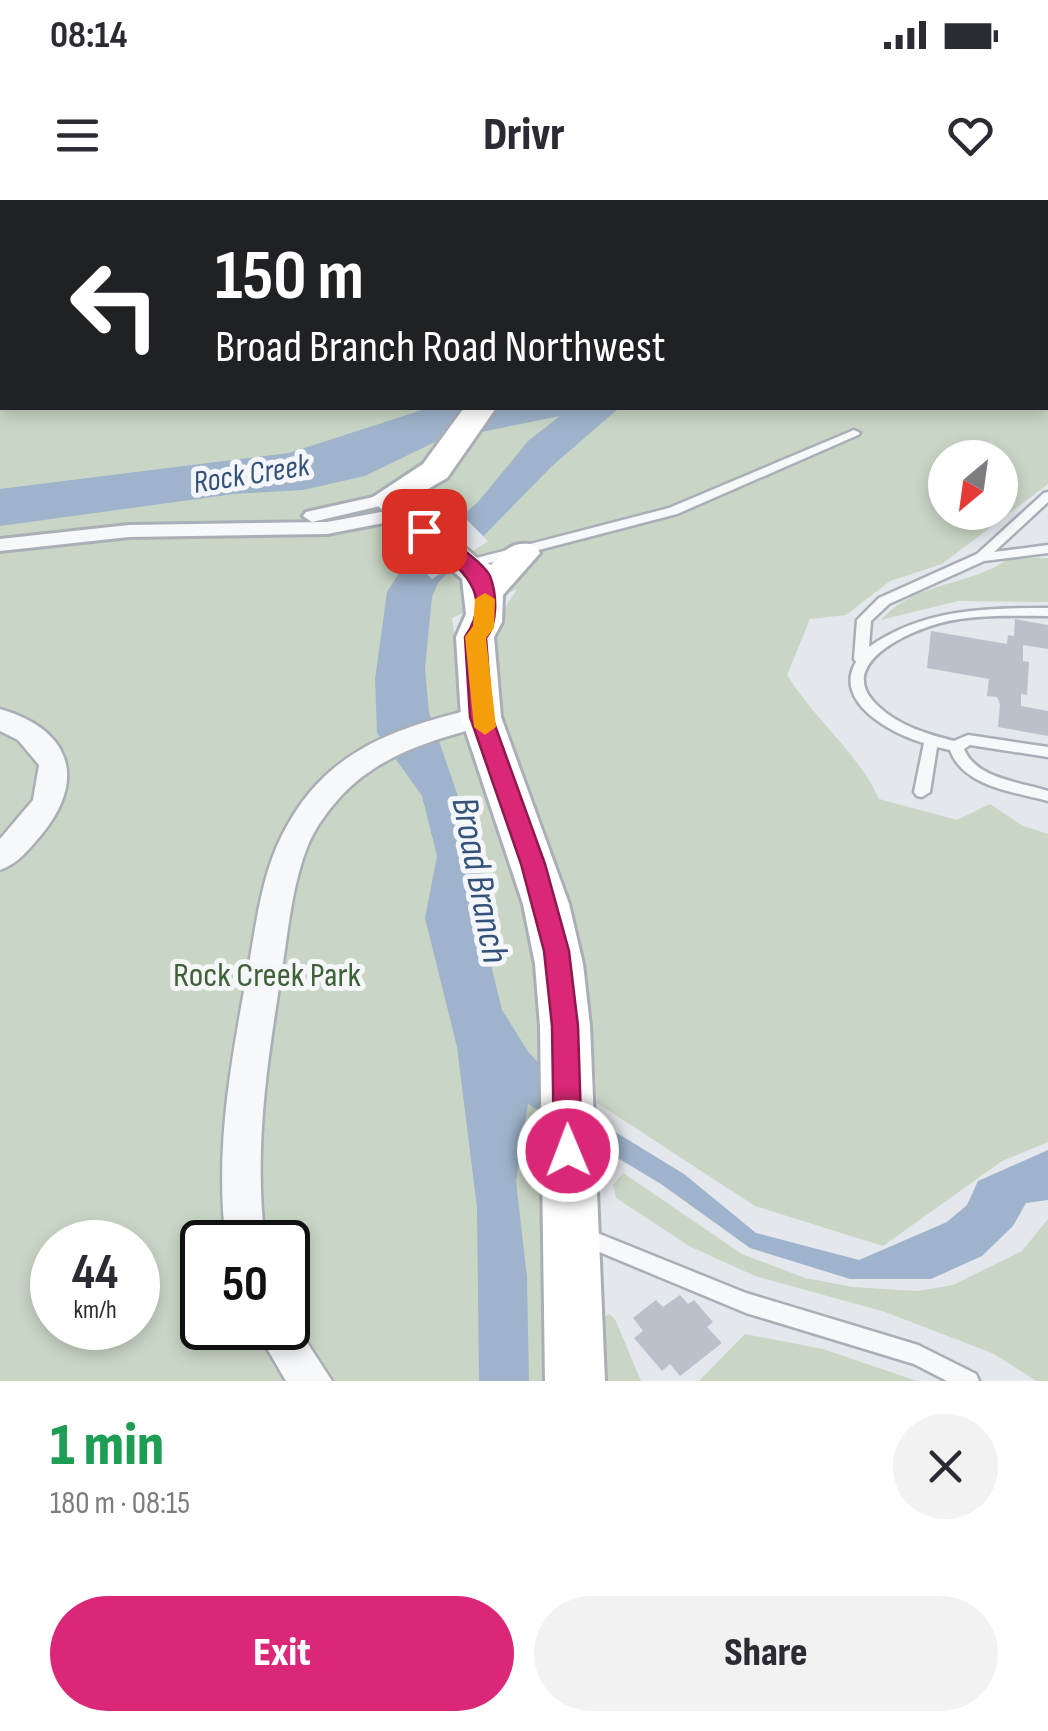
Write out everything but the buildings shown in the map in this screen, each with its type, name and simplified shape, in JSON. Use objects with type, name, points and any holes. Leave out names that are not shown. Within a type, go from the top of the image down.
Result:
[{"type":"main road","points":[[470,573],[407,516],[427,501],[479,410]]},
{"type":"main road","points":[[448,470],[500,410]]},
{"type":"main road","points":[[522,553],[458,580],[464,626],[475,637],[460,722],[550,920],[562,993],[575,1381]]},
{"type":"street","points":[[0,545],[98,533],[225,527],[261,532],[327,528],[407,516]]},
{"type":"street","points":[[0,720],[42,742],[53,758],[56,777],[43,815],[0,858]]},
{"type":"street","points":[[243,1220],[239,1183],[246,1073],[281,880],[293,843],[326,793],[384,748],[460,722]]},
{"type":"street","points":[[289,1350],[311,1381]]},
{"type":"lane","points":[[522,553],[673,511],[854,433]]},
{"type":"lane","points":[[982,557],[1048,496]]},
{"type":"lane","points":[[1048,549],[982,557],[884,601],[864,620],[861,659],[854,679],[859,699],[896,730],[956,746],[968,740],[1048,752]]},
{"type":"lane","points":[[861,659],[880,644],[934,620],[966,613],[1048,612]]},
{"type":"lane","points":[[922,792],[932,742]]},
{"type":"lane","points":[[956,746],[957,758],[971,771],[1048,796]]},
{"type":"lane","points":[[571,1230],[746,1303],[918,1355],[969,1381]]},
{"type":"green space","name":"Rock Creek Park","points":[[0,410],[1048,410],[1048,484],[1018,507],[1018,440],[928,440],[928,530],[987,530],[942,564],[890,581],[846,615],[810,619],[787,675],[860,767],[879,799],[957,820],[990,804],[1023,826],[1048,834],[1048,1142],[1002,1161],[883,1246],[755,1206],[597,1103],[590,1020],[576,937],[506,730],[498,688],[495,649],[502,614],[517,589],[452,618],[472,755],[506,831],[539,959],[548,1381],[0,1381]]},
{"type":"green space","points":[[1011,557],[1048,558],[1048,602],[958,601],[881,620],[910,598],[979,574]]},
{"type":"green space","points":[[623,1173],[742,1254],[805,1278],[853,1287],[917,1291],[953,1285],[1022,1251],[1048,1219],[1048,1381],[1037,1381],[992,1353],[885,1312],[755,1276],[689,1246],[616,1198],[613,1185]]},
{"type":"green space","points":[[609,1314],[615,1319],[641,1381],[603,1381],[600,1320]]},
{"type":"green space","points":[[745,1334],[823,1349],[917,1381],[699,1381]]},
{"type":"water","points":[[422,410],[617,410],[551,467],[438,583],[432,597],[425,669],[429,712],[486,878],[483,932],[502,1010],[529,1053],[599,1122],[684,1174],[756,1233],[859,1260],[947,1222],[967,1205],[978,1181],[1048,1150],[1048,1200],[1026,1203],[1013,1226],[982,1256],[931,1279],[850,1279],[750,1248],[661,1184],[528,1104],[516,1181],[527,1277],[529,1381],[479,1381],[477,1208],[457,1047],[425,918],[437,856],[422,796],[377,733],[375,679],[387,592],[403,567],[478,502],[528,441],[560,416],[437,441],[365,476],[303,490],[234,494],[0,526],[0,489],[289,453]]},
{"type":"pier","points":[[463,516],[488,541],[432,579],[408,556]]},
{"type":"slow traffic","points":[[485,599],[484,628],[475,637],[475,670],[485,727]]},
{"type":"route","points":[[424,531],[479,574],[484,592],[484,628],[475,637],[481,717],[546,904],[557,951],[565,1026],[568,1151]]},
{"type":"water label","name":"Rock Creek","points":[[251,473]]},
{"type":"water label","name":"Broad Branch","points":[[481,880]]}]
